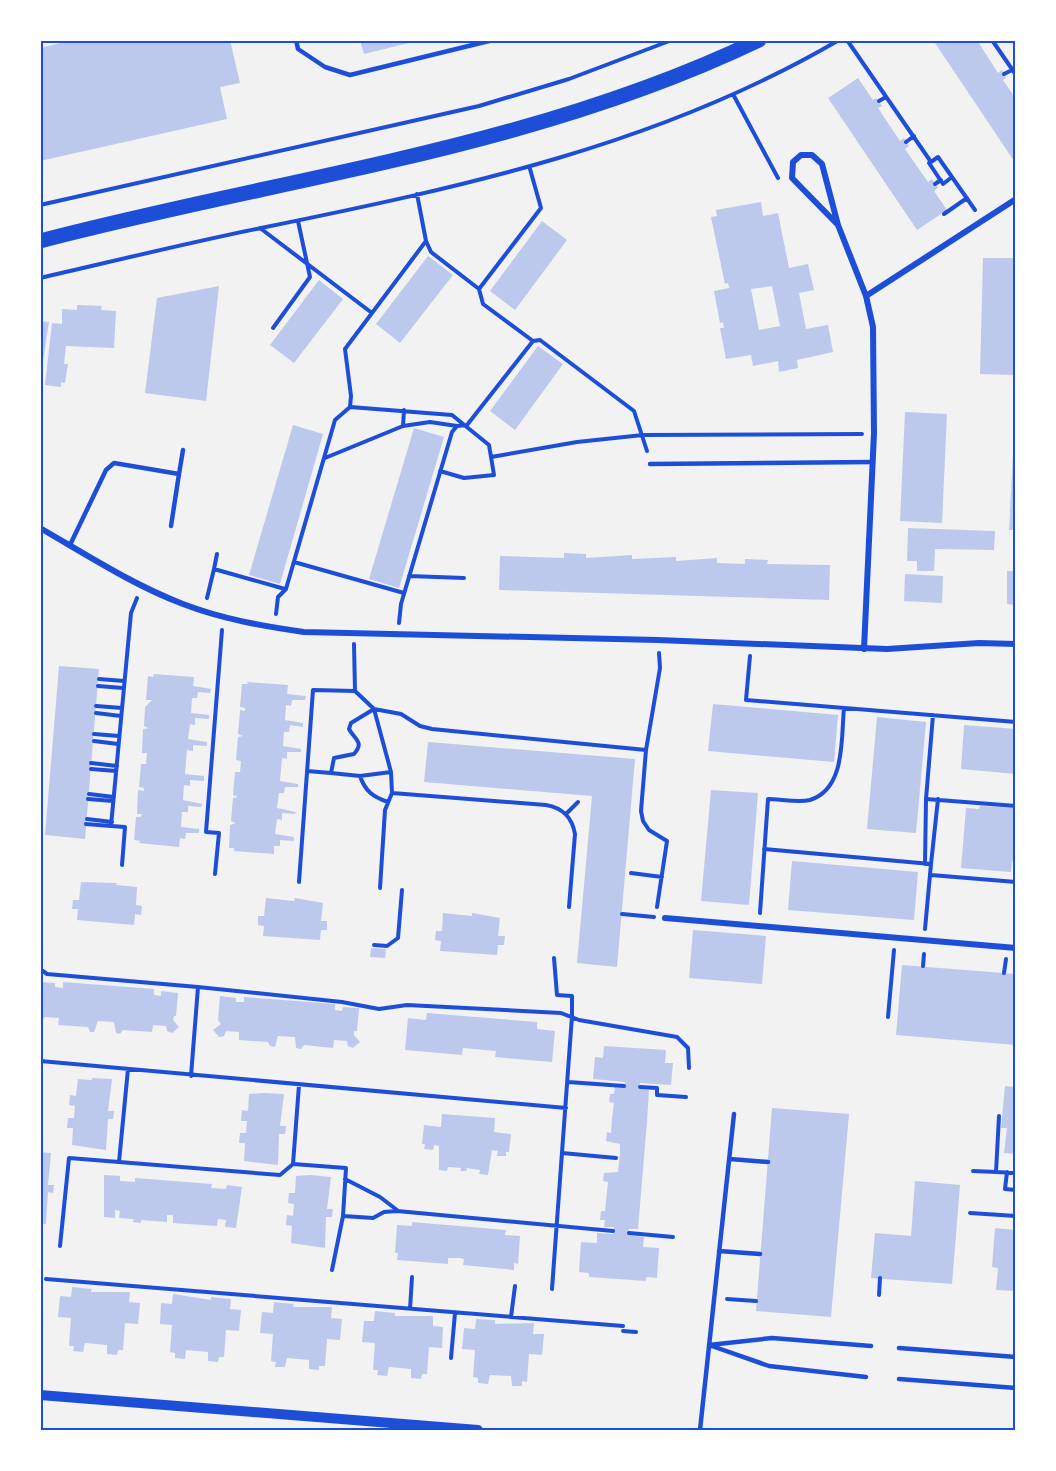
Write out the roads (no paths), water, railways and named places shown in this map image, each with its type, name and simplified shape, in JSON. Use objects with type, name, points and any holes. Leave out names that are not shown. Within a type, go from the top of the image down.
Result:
[{"type":"main road","points":[[40,241],[519,131],[675,79],[759,40]]},
{"type":"street","points":[[838,225],[792,178],[791,168],[797,158],[807,154],[820,160],[838,225],[866,296],[873,327],[874,434],[864,648]]},
{"type":"street","points":[[866,296],[1016,198]]},
{"type":"street","points":[[40,528],[142,586],[204,612],[274,628],[354,634],[658,640],[864,648],[979,643],[1016,645]]},
{"type":"street","points":[[665,918],[1016,948]]},
{"type":"street","points":[[40,1395],[478,1431]]},
{"type":"lane","points":[[296,40],[298,49],[325,67],[350,75],[493,40]]},
{"type":"lane","points":[[171,526],[183,450]]},
{"type":"lane","points":[[650,464],[873,462]]},
{"type":"lane","points":[[70,545],[106,470],[114,463],[179,474]]},
{"type":"lane","points":[[700,1431],[735,1114]]},
{"type":"lane","points":[[730,1159],[768,1162]]},
{"type":"lane","points":[[719,1251],[760,1254]]},
{"type":"lane","points":[[709,1345],[772,1338],[871,1346]]},
{"type":"lane","points":[[709,1345],[769,1366],[866,1377]]},
{"type":"lane","points":[[899,1348],[1016,1357]]},
{"type":"lane","points":[[899,1379],[1016,1388]]}]
